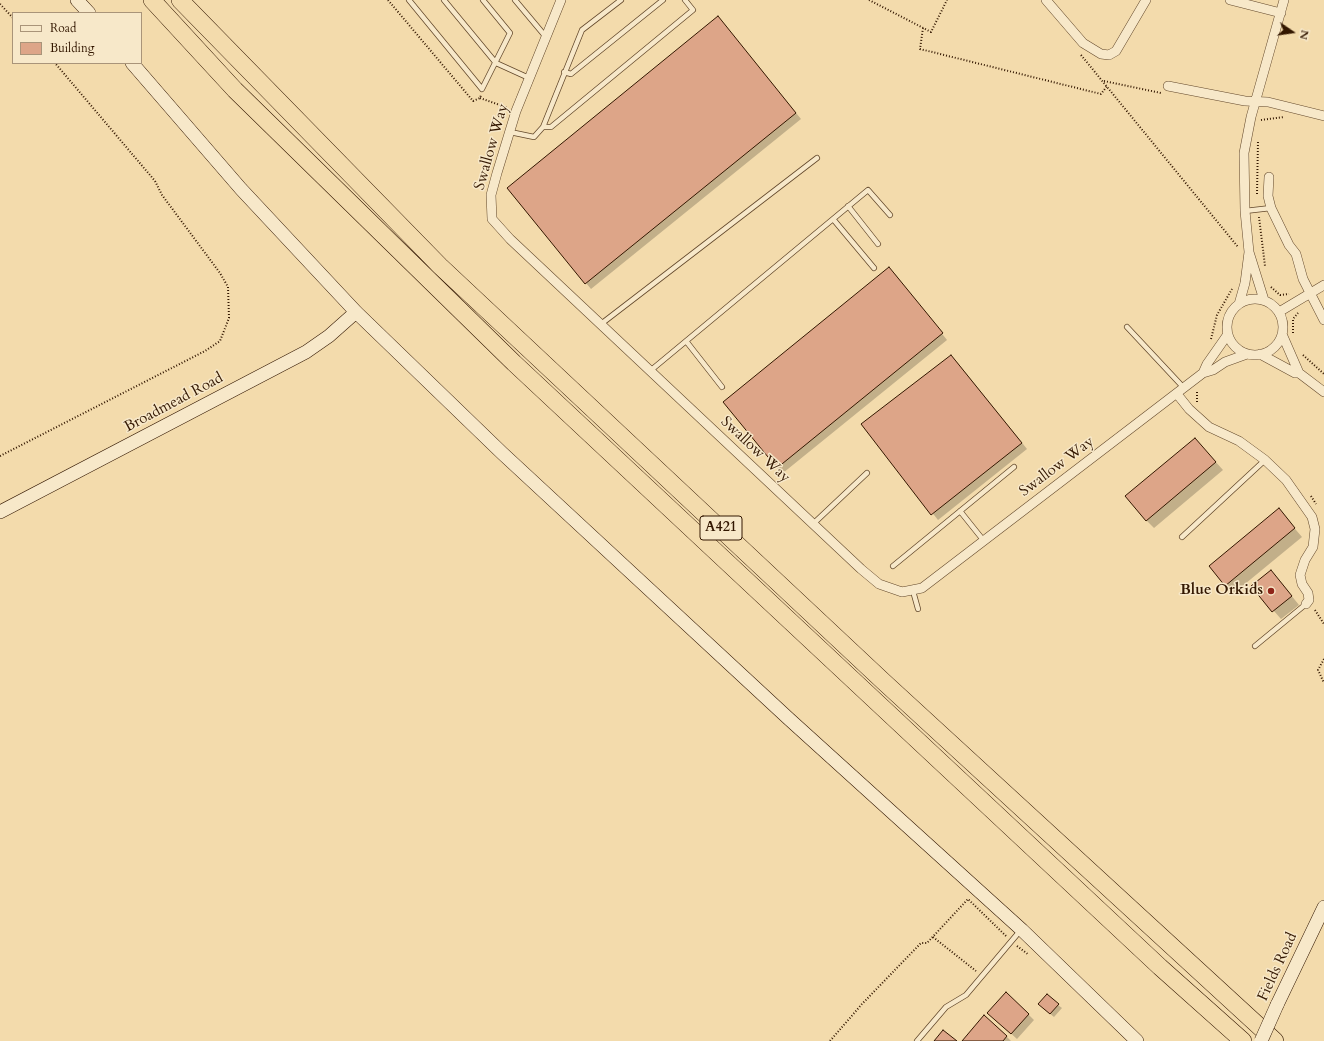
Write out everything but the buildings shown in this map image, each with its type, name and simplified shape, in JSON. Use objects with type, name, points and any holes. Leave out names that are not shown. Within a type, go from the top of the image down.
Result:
[{"type":"highway","name":"A421","points":[[152,0],[235,90],[514,363],[1154,962],[1243,1041]]},
{"type":"highway","name":"A421","points":[[180,0],[440,266],[890,687],[1276,1041]]},
{"type":"street","points":[[77,0],[88,12]]},
{"type":"street","name":"Swallow Way","points":[[561,0],[516,111],[491,195],[492,219],[510,239],[813,524],[879,584],[902,592],[922,588],[1203,373],[1213,370],[1225,362],[1247,354]]},
{"type":"street","points":[[1046,0],[1083,43],[1101,54],[1109,55],[1116,51],[1146,0]]},
{"type":"street","points":[[1230,0],[1281,13]]},
{"type":"street","points":[[1264,300],[1249,252],[1245,211],[1244,154],[1256,102],[1284,0]]},
{"type":"street","points":[[133,64],[241,189],[356,312],[502,453],[789,719],[1022,930],[1138,1041]]},
{"type":"street","points":[[1168,86],[1256,102],[1268,102],[1324,116]]},
{"type":"street","points":[[1269,177],[1268,196],[1271,208],[1289,245],[1296,254],[1303,279],[1324,320]]},
{"type":"street","points":[[1249,252],[1245,282],[1238,304],[1228,317],[1228,334],[1231,342],[1238,349],[1247,354],[1260,354],[1274,348],[1282,334]]},
{"type":"street","points":[[1279,312],[1310,292],[1324,285]]},
{"type":"street","points":[[1238,304],[1246,300],[1264,300],[1272,304],[1279,312],[1282,319],[1282,334],[1299,373]]},
{"type":"street","name":"Broadmead Road","points":[[0,512],[306,352],[329,336],[356,312]]},
{"type":"street","name":"Swallow Way","points":[[1203,373],[1207,364],[1228,334]]},
{"type":"street","points":[[1260,354],[1295,373],[1299,373],[1324,392]]},
{"type":"street","points":[[1181,391],[1188,409],[1210,427],[1239,441],[1266,460],[1286,480],[1312,517],[1315,529],[1313,547],[1305,560],[1300,575],[1312,605]]},
{"type":"street","name":"Fields Road","points":[[1261,1041],[1324,907]]},
{"type":"lane","points":[[409,0],[482,88],[510,33],[483,0]]},
{"type":"lane","points":[[444,0],[496,63],[529,78]]},
{"type":"lane","points":[[515,0],[546,37]]},
{"type":"lane","points":[[510,132],[534,138],[543,127],[582,30],[621,0]]},
{"type":"lane","points":[[564,72],[571,74],[663,0]]},
{"type":"lane","points":[[543,127],[551,127],[693,10],[685,0]]},
{"type":"lane","points":[[601,324],[817,158]]},
{"type":"lane","points":[[650,371],[868,190],[890,215]]},
{"type":"lane","points":[[848,206],[878,244]]},
{"type":"lane","points":[[1245,211],[1271,208]]},
{"type":"lane","points":[[833,219],[874,268]]},
{"type":"lane","points":[[1127,327],[1181,391]]},
{"type":"lane","points":[[686,341],[722,387]]},
{"type":"lane","points":[[1182,537],[1266,460]]},
{"type":"lane","points":[[893,566],[1014,467]]},
{"type":"lane","points":[[813,524],[867,473]]},
{"type":"lane","points":[[960,511],[984,541]]},
{"type":"lane","points":[[913,591],[918,609]]},
{"type":"lane","points":[[1255,646],[1312,605]]},
{"type":"lane","points":[[917,1041],[946,1007],[966,995],[1022,930]]},
{"type":"path","points":[[388,0],[473,101],[480,98],[516,111]]},
{"type":"path","points":[[869,0],[931,32],[947,0]]},
{"type":"path","points":[[0,4],[12,17]]},
{"type":"path","points":[[923,28],[920,49],[1101,94],[1107,86]]},
{"type":"path","points":[[1079,52],[1238,247]]},
{"type":"path","points":[[0,456],[205,351],[220,340],[227,327],[229,318],[228,287],[220,273],[170,207],[156,181],[57,64]]},
{"type":"path","points":[[480,98],[482,88]]},
{"type":"path","points":[[1238,241],[1238,254]]},
{"type":"path","points":[[1269,286],[1280,295],[1290,294]]},
{"type":"path","points":[[1210,342],[1215,331],[1217,316],[1233,287]]},
{"type":"path","points":[[1295,339],[1293,319],[1299,313]]},
{"type":"path","points":[[1299,351],[1324,374]]},
{"type":"path","points":[[1312,605],[1324,624]]},
{"type":"path","points":[[1324,659],[1318,670],[1324,683]]},
{"type":"path","points":[[830,1041],[862,1004],[921,942],[928,943],[968,899],[1011,941]]},
{"type":"path","points":[[934,936],[982,976]]},
{"type":"place","name":"Blue Orkids","points":[[1271,591]]}]
